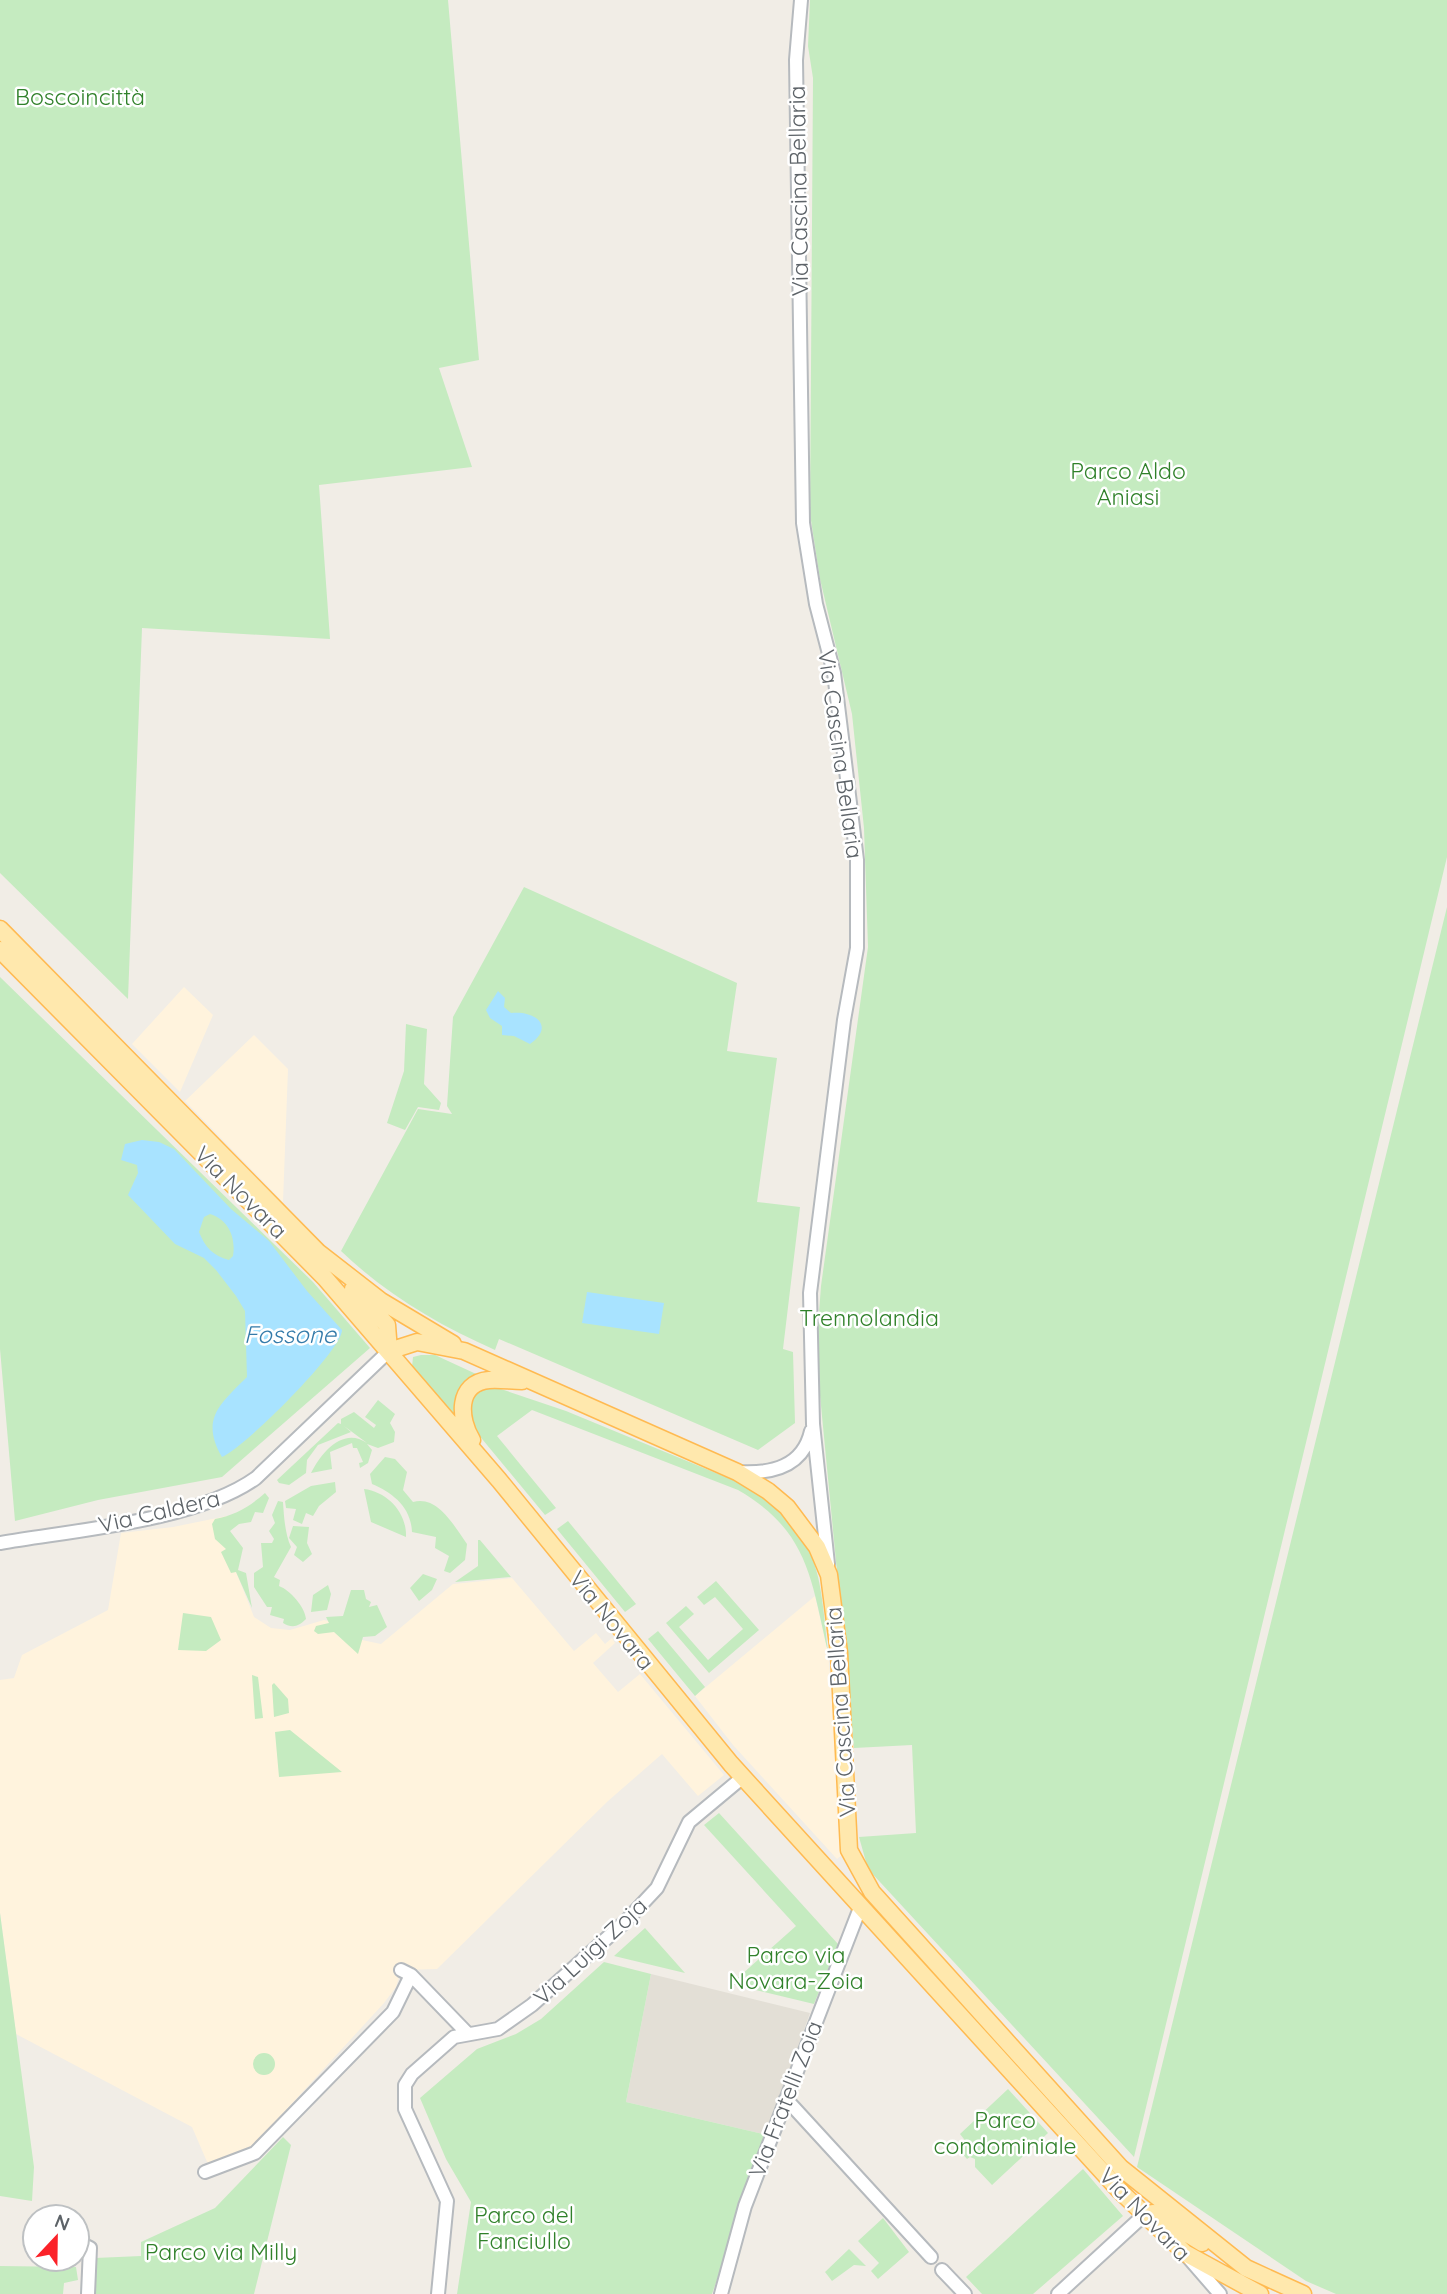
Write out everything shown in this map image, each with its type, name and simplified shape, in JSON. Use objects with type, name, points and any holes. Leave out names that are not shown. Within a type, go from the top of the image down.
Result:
[{"type":"main road","name":"Via Novara","points":[[0,929],[318,1252],[381,1300],[464,1351]]},
{"type":"main road","name":"Via Novara","points":[[0,950],[290,1239],[499,1480],[743,1777],[1143,2216],[1185,2253]]},
{"type":"main road","points":[[318,1252],[387,1325],[389,1351],[417,1342],[464,1351]]},
{"type":"main road","name":"Via Cascina Bellaria","points":[[464,1351],[737,1472],[768,1491],[787,1507],[817,1547],[829,1575],[839,1653],[849,1850]]},
{"type":"main road","points":[[499,1480],[467,1432],[462,1416],[464,1396],[474,1385],[488,1380],[535,1382]]},
{"type":"main road","name":"Via Novara","points":[[849,1850],[872,1892],[1113,2160],[1141,2186],[1246,2268],[1279,2289],[1303,2294]]},
{"type":"main road","points":[[820,1863],[835,1866],[849,1850]]},
{"type":"main road","points":[[1141,2186],[1143,2216],[1153,2213],[1246,2268]]},
{"type":"main road","points":[[1185,2253],[1260,2294]]},
{"type":"street","name":"Via Cascina Bellaria","points":[[801,0],[796,60],[803,523],[807,563],[834,673],[857,860],[857,947],[843,1033],[810,1293],[813,1424],[829,1575]]},
{"type":"street","name":"Via Caldera","points":[[0,1542],[193,1508],[228,1496],[256,1478],[389,1351]]},
{"type":"street","name":"Via Cascina Bellaria","points":[[737,1472],[773,1471],[790,1464],[806,1448],[813,1424]]},
{"type":"street","name":"Via Luigi Zoja","points":[[438,2294],[447,2201],[405,2109],[403,2097],[412,2074],[454,2037],[486,2032],[508,2022],[626,1921],[657,1888],[689,1822],[743,1777]]},
{"type":"street","name":"Via Fratelli Zoia","points":[[721,2294],[745,2206],[860,1908]]},
{"type":"street","points":[[205,2172],[255,2153],[393,2012],[406,1973],[467,2033]]},
{"type":"street","points":[[786,2099],[931,2257]]},
{"type":"street","points":[[1058,2294],[1143,2216]]},
{"type":"street","name":"Via Novara","points":[[1185,2253],[1220,2294]]},
{"type":"street","points":[[942,2270],[965,2294]]},
{"type":"street","points":[[88,2294],[89,2273]]},
{"type":"shaded area","points":[[184,987],[213,1015],[180,1092],[132,1044]]},
{"type":"shaded area","points":[[254,1035],[288,1069],[283,1202],[185,1101]]},
{"type":"shaded area","points":[[227,1516],[231,1559],[254,1617],[271,1628],[290,1630],[324,1620],[332,1622],[357,1639],[381,1644],[453,1584],[512,1578],[574,1651],[596,1633],[605,1644],[612,1638],[615,1643],[593,1663],[618,1692],[640,1674],[724,1775],[698,1796],[662,1754],[608,1801],[437,1969],[401,1970],[396,1987],[384,2003],[254,2145],[208,2164],[192,2127],[16,2034],[0,1913],[0,1680],[14,1678],[22,1655],[108,1610],[121,1533],[173,1527]]},
{"type":"shaded area","points":[[815,1596],[828,1652],[841,1805],[842,1855],[837,1859],[733,1745],[695,1696]]},
{"type":"shaded area","points":[[651,1974],[810,2013],[767,2135],[626,2102]]},
{"type":"green space","name":"Boscoincittà","points":[[0,0],[448,0],[479,360],[439,368],[472,467],[319,485],[330,639],[142,628],[128,999],[0,873]]},
{"type":"green space","name":"Parco Aldo Aniasi","points":[[810,0],[1447,0],[1447,857],[1134,2157],[868,1869],[859,1837],[916,1833],[912,1745],[854,1748],[819,1385],[818,1326],[821,1286],[868,947],[864,828],[852,714],[820,579],[810,514],[813,78],[808,46]]},
{"type":"green space","points":[[524,887],[737,983],[727,1051],[777,1058],[757,1202],[800,1207],[783,1349],[793,1352],[795,1423],[758,1450],[499,1339],[495,1350],[474,1340],[395,1295],[341,1251],[418,1109],[452,1114],[447,1106],[453,1017]]},
{"type":"green space","points":[[1447,907],[1447,2294],[1336,2294],[1306,2281],[1137,2167]]},
{"type":"green space","points":[[0,977],[313,1282],[370,1348],[222,1477],[98,1500],[15,1521],[0,1349]]},
{"type":"green space","points":[[406,1024],[427,1029],[424,1084],[441,1103],[439,1110],[418,1107],[405,1130],[387,1123],[404,1071]]},
{"type":"green space","points":[[435,1355],[487,1379],[456,1421],[412,1367],[413,1357]]},
{"type":"green space","points":[[492,1386],[566,1411],[745,1485],[770,1504],[789,1521],[812,1556],[822,1598],[828,1652],[817,1602],[803,1559],[780,1522],[762,1506],[738,1490],[532,1410],[497,1436],[556,1508],[545,1515],[473,1428],[469,1413],[471,1401],[478,1392]]},
{"type":"green space","points":[[378,1400],[395,1414],[390,1423],[395,1432],[394,1442],[378,1448],[367,1444],[372,1450],[368,1463],[360,1468],[359,1463],[363,1462],[352,1443],[330,1452],[332,1469],[311,1473],[327,1450],[341,1440],[350,1438],[367,1443],[344,1426],[351,1432],[318,1445],[307,1460],[306,1473],[289,1485],[279,1483],[277,1480],[338,1423],[341,1424],[341,1419],[354,1412],[374,1428],[376,1425],[365,1417]]},
{"type":"green space","points":[[385,1457],[395,1459],[407,1472],[403,1490],[413,1502],[422,1501],[438,1507],[467,1544],[465,1560],[450,1573],[444,1571],[449,1556],[435,1548],[436,1537],[412,1532],[408,1515],[400,1502],[372,1484],[370,1474]]},
{"type":"green space","points":[[335,1482],[336,1492],[319,1506],[313,1516],[306,1513],[302,1524],[293,1520],[296,1509],[286,1508],[285,1501],[311,1486]]},
{"type":"green space","points":[[364,1489],[381,1494],[394,1505],[403,1520],[406,1537],[371,1522]]},
{"type":"green space","points":[[265,1493],[269,1498],[263,1513],[255,1512],[251,1522],[239,1524],[230,1531],[243,1548],[238,1570],[246,1573],[252,1608],[236,1572],[231,1573],[221,1552],[226,1549],[215,1539],[212,1524],[215,1519],[241,1510]]},
{"type":"green space","points":[[278,1501],[283,1502],[286,1531],[291,1547],[274,1577],[280,1580],[279,1586],[292,1595],[303,1609],[306,1619],[296,1626],[287,1625],[283,1623],[284,1619],[270,1615],[272,1607],[267,1607],[254,1587],[254,1573],[263,1567],[261,1543],[272,1543],[274,1539],[269,1531],[275,1523],[272,1515]]},
{"type":"green space","points":[[568,1521],[636,1604],[625,1612],[557,1529]]},
{"type":"green space","points":[[293,1526],[309,1527],[307,1543],[312,1554],[303,1562],[294,1555],[297,1547],[289,1538]]},
{"type":"green space","points":[[478,1540],[511,1577],[455,1582],[478,1566]]},
{"type":"green space","points":[[423,1574],[437,1579],[432,1590],[419,1601],[410,1588]]},
{"type":"green space","points":[[716,1581],[759,1630],[709,1673],[666,1623],[686,1606],[694,1614],[679,1627],[708,1660],[743,1629],[715,1597],[704,1605],[697,1597]]},
{"type":"green space","points":[[328,1585],[331,1594],[327,1610],[311,1612],[313,1595]]},
{"type":"green space","points":[[351,1590],[364,1590],[366,1599],[371,1602],[369,1607],[377,1605],[387,1627],[375,1636],[363,1637],[358,1654],[334,1632],[318,1634],[314,1631],[316,1626],[329,1623],[326,1617],[343,1616]]},
{"type":"green space","points":[[183,1613],[211,1617],[221,1640],[206,1651],[178,1650]]},
{"type":"green space","points":[[658,1631],[705,1687],[695,1696],[648,1639]]},
{"type":"green space","points":[[252,1675],[258,1677],[263,1718],[255,1719]]},
{"type":"green space","points":[[274,1683],[288,1699],[289,1713],[274,1717],[272,1685]]},
{"type":"green space","points":[[290,1730],[342,1772],[279,1777],[275,1732]]},
{"type":"green space","name":"Parco via Novara-Zoia","points":[[719,1813],[838,1944],[814,2004],[731,1984],[796,1926],[704,1825]]},
{"type":"green space","points":[[0,1913],[34,2167],[32,2201],[0,2196]]},
{"type":"green space","points":[[645,1928],[685,1973],[614,1956]]},
{"type":"green space","name":"Parco del Fanciullo","points":[[604,1962],[651,1974],[626,2102],[767,2135],[712,2294],[457,2294],[471,2202],[446,2159],[420,2098],[477,2049],[516,2034],[541,2019]]},
{"type":"green space","points":[[264,2053],[272,2056],[275,2064],[272,2072],[264,2075],[256,2072],[253,2064],[256,2056]]},
{"type":"green space","name":"Parco condominiale","points":[[1008,2089],[1048,2133],[992,2185],[975,2167],[975,2159],[967,2159],[959,2150],[967,2143],[960,2134]]},
{"type":"green space","name":"Parco via Milly","points":[[283,2137],[291,2145],[254,2294],[94,2294],[95,2258],[141,2256],[141,2242],[215,2208]]},
{"type":"green space","points":[[1083,2169],[1123,2216],[1033,2294],[982,2294],[966,2277]]},
{"type":"green space","points":[[883,2218],[909,2252],[878,2279],[871,2271],[879,2263],[858,2241]]},
{"type":"green space","points":[[849,2249],[866,2266],[854,2265],[832,2281],[825,2272]]},
{"type":"green space","points":[[0,2266],[21,2266],[21,2273],[77,2273],[78,2280],[64,2283],[63,2294],[0,2294]]},
{"type":"water","points":[[498,991],[505,998],[504,1007],[511,1013],[527,1014],[539,1021],[541,1031],[530,1044],[514,1036],[502,1035],[502,1026],[490,1018],[486,1010]]},
{"type":"water","name":"Fossone","points":[[142,1140],[159,1142],[174,1149],[231,1209],[269,1241],[307,1291],[342,1330],[338,1341],[310,1377],[250,1437],[222,1457],[216,1444],[213,1422],[221,1404],[247,1377],[245,1311],[216,1270],[204,1258],[175,1244],[128,1195],[138,1173],[137,1165],[121,1160],[125,1144]],"holes":[[[210,1214],[230,1230],[232,1236],[233,1256],[229,1260],[210,1250],[199,1232],[204,1217]]]},
{"type":"water","points":[[587,1292],[664,1303],[659,1334],[582,1323]]},
{"type":"park label","name":"Trennolandia","points":[[869,1317]]}]
